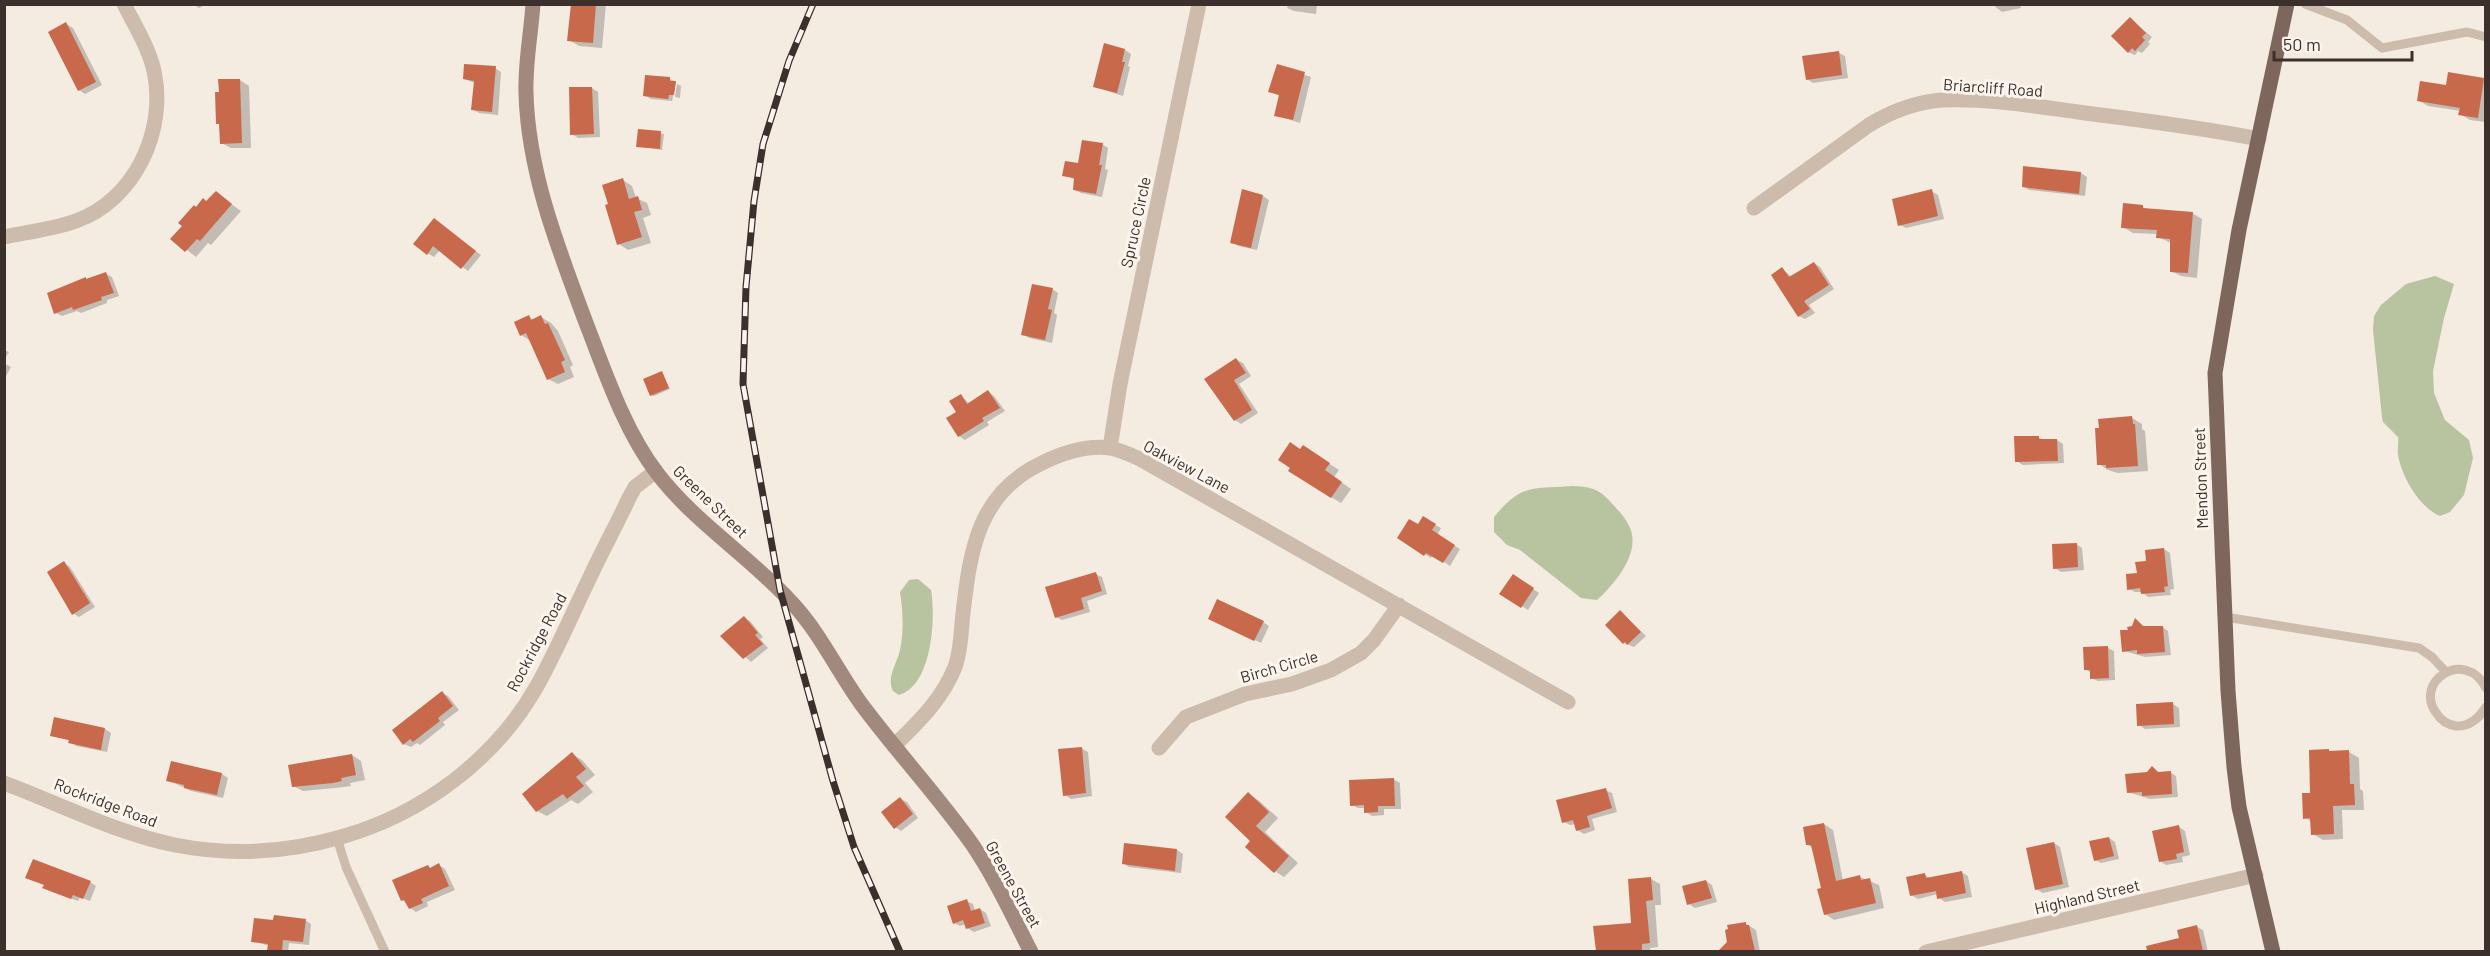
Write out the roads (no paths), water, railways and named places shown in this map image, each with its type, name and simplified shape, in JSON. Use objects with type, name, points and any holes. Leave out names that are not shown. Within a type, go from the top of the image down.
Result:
[{"type":"main road","name":"Mendon Street","points":[[2273,951],[2240,807],[2234,767],[2215,373],[2239,230],[2287,4]]},
{"type":"street","points":[[4,237],[76,222],[96,211],[126,185],[141,164],[156,121],[158,95],[154,70],[124,4]]},
{"type":"street","name":"Greene Street","points":[[533,4],[526,66],[526,94],[538,181],[570,280],[619,407],[656,471],[710,530],[753,564],[794,604],[845,681],[971,844],[990,872],[1030,951]]},
{"type":"street","name":"Spruce Circle","points":[[1110,448],[1124,363],[1199,4]]},
{"type":"street","name":"Briarcliff Road","points":[[1754,208],[1886,114],[1921,103],[1961,100],[2022,105],[2212,130],[2259,139]]},
{"type":"street","name":"Oakview Lane","points":[[894,746],[934,705],[956,665],[969,565],[987,511],[1002,490],[1025,471],[1052,458],[1080,450],[1110,448],[1140,459],[1568,702]]},
{"type":"street","name":"Rockridge Road","points":[[4,783],[144,837],[175,845],[242,852],[279,851],[337,838],[392,819],[417,806],[465,772],[492,746],[536,687],[632,493],[646,477],[656,471]]},
{"type":"street","name":"Birch Circle","points":[[1159,748],[1179,725],[1194,714],[1245,694],[1292,684],[1331,670],[1361,653],[1374,640],[1399,605]]},
{"type":"street","name":"Highland Street","points":[[1926,951],[2256,875]]},
{"type":"lane","points":[[2305,4],[2347,20],[2382,48],[2467,32],[2486,37]]},
{"type":"lane","points":[[2225,617],[2419,648],[2432,657],[2446,672]]},
{"type":"lane","points":[[2484,682],[2469,671],[2453,669],[2439,678],[2431,693],[2434,711],[2447,723],[2466,725],[2481,715],[2486,707]]},
{"type":"lane","points":[[337,838],[346,867],[385,951]]},
{"type":"railway","points":[[813,4],[789,61],[763,144],[754,201],[746,287],[743,384],[780,590],[833,781],[854,847],[900,952]]}]
